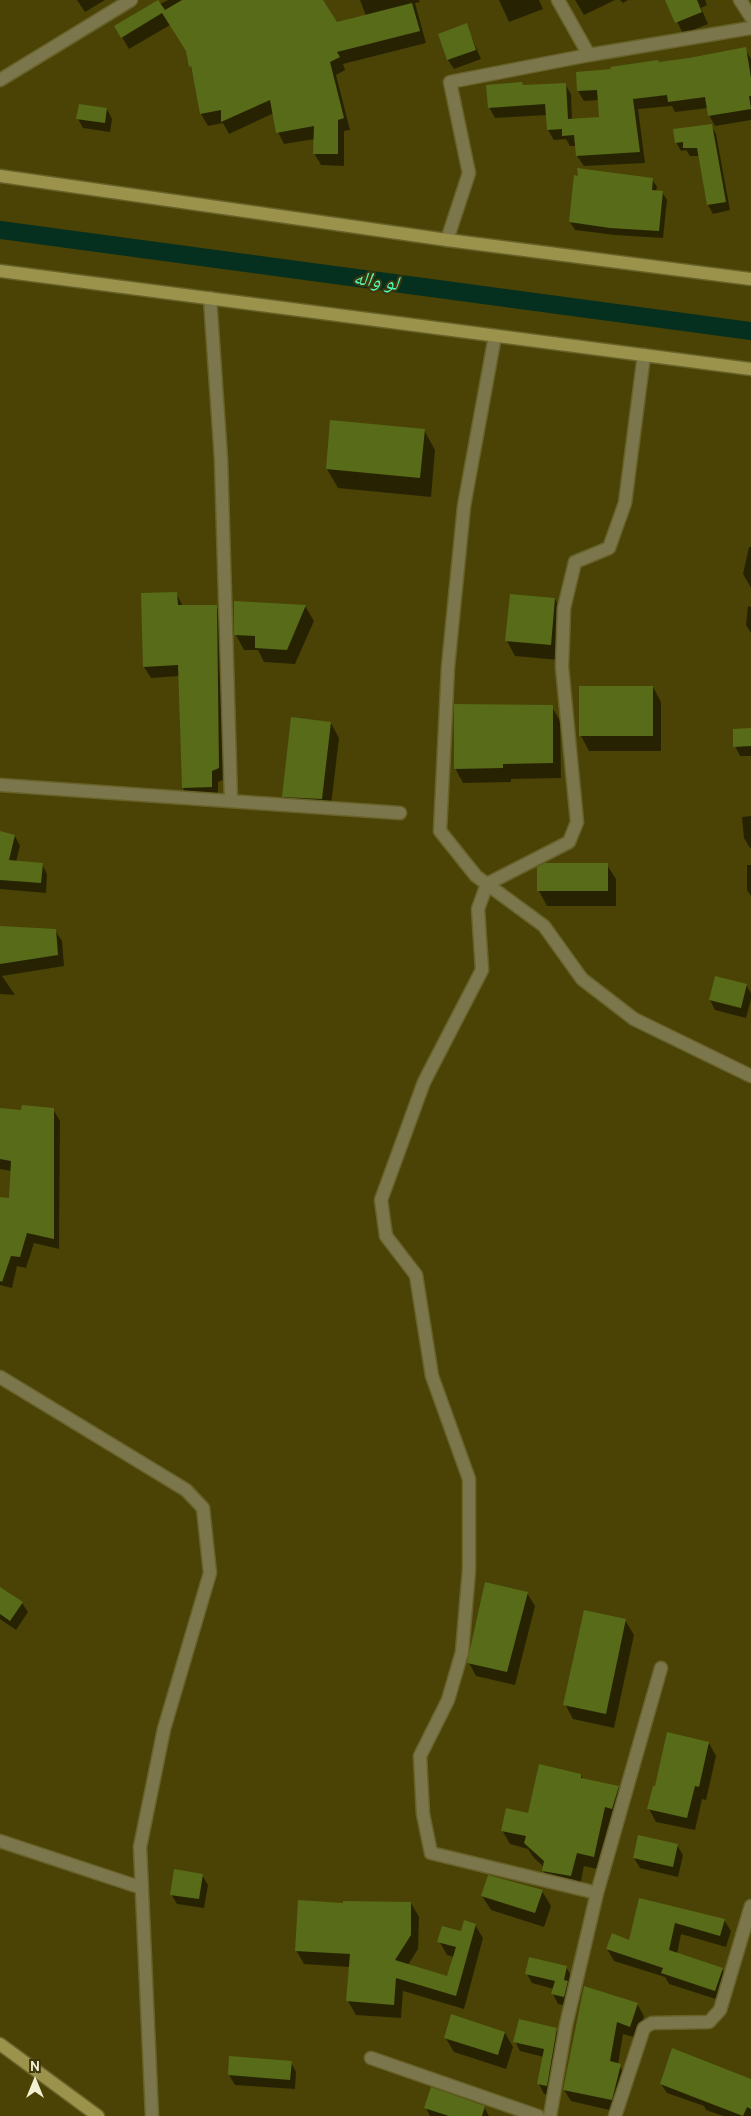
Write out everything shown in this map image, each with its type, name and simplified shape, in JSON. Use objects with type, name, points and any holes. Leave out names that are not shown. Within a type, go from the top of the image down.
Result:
[{"type":"street","points":[[0,80],[131,0]]},
{"type":"street","points":[[558,0],[589,55]]},
{"type":"street","points":[[740,0],[751,17]]},
{"type":"street","points":[[446,240],[469,173],[450,82],[589,55],[751,28]]},
{"type":"street","points":[[0,176],[446,240],[751,279]]},
{"type":"street","points":[[0,271],[751,369]]},
{"type":"street","points":[[210,298],[221,459],[231,801]]},
{"type":"street","points":[[495,336],[464,506],[448,667],[440,831],[476,876],[544,926],[582,980],[634,1019],[751,1076]]},
{"type":"street","points":[[597,1893],[432,1853],[423,1814],[420,1756],[448,1700],[462,1652],[469,1570],[469,1479],[432,1376],[416,1275],[386,1236],[381,1200],[424,1082],[482,970],[478,909],[488,884],[568,842],[576,822],[562,667],[564,608],[575,562],[609,548],[625,503],[644,355]]},
{"type":"street","points":[[0,785],[400,813]]},
{"type":"street","points":[[0,1377],[186,1490],[203,1508],[210,1572],[164,1729],[140,1847],[152,2116]]},
{"type":"street","points":[[550,2116],[566,2025],[597,1893],[661,1668]]},
{"type":"street","points":[[0,1841],[142,1888]]},
{"type":"street","points":[[615,2116],[644,2028],[652,2023],[709,2022],[720,2010],[751,1906]]},
{"type":"street","points":[[0,2044],[98,2116]]},
{"type":"street","points":[[371,2058],[538,2116]]},
{"type":"building","points":[[158,0],[165,10],[182,0],[323,0],[337,22],[412,3],[420,31],[337,52],[340,57],[330,62],[344,118],[338,120],[338,154],[313,154],[314,126],[276,133],[270,100],[221,122],[221,110],[200,114],[191,66],[189,67],[186,51],[162,13],[121,38],[114,26]]},
{"type":"building","points":[[665,0],[697,0],[702,12],[675,23]]},
{"type":"building","points":[[467,23],[476,50],[447,60],[438,34]]},
{"type":"building","points":[[746,47],[751,78],[751,96],[749,96],[751,109],[708,116],[705,97],[668,102],[667,95],[633,99],[640,152],[576,156],[574,135],[562,136],[562,129],[547,130],[545,104],[488,108],[486,85],[522,82],[523,85],[566,83],[568,119],[599,117],[597,90],[577,91],[576,72],[611,69],[610,67],[658,60],[659,62],[689,58]]},
{"type":"building","points":[[79,104],[107,108],[105,123],[76,119]]},
{"type":"building","points":[[712,124],[726,202],[707,205],[697,148],[683,148],[683,142],[675,143],[673,129]]},
{"type":"building","points":[[577,168],[653,178],[652,190],[663,191],[659,231],[610,228],[569,222],[574,175],[578,176]]},
{"type":"building","points":[[330,420],[425,429],[420,478],[326,469]]},
{"type":"building","points":[[177,592],[178,605],[217,605],[219,768],[212,771],[212,787],[182,788],[178,665],[143,667],[141,593]]},
{"type":"building","points":[[510,594],[555,598],[551,645],[505,641]]},
{"type":"building","points":[[234,601],[306,605],[287,650],[255,648],[255,636],[234,635]]},
{"type":"building","points":[[579,686],[653,686],[653,736],[579,736]]},
{"type":"building","points":[[454,704],[553,705],[553,763],[503,764],[503,768],[454,769]]},
{"type":"building","points":[[291,717],[331,722],[322,799],[282,797]]},
{"type":"building","points":[[751,728],[751,746],[733,747],[733,729]]},
{"type":"building","points":[[0,831],[15,835],[9,860],[43,863],[41,883],[0,880]]},
{"type":"building","points":[[545,863],[608,863],[608,891],[537,891],[537,867]]},
{"type":"building","points":[[0,926],[56,929],[58,955],[0,964]]},
{"type":"building","points":[[715,976],[747,984],[741,1008],[709,1000]]},
{"type":"building","points":[[22,1105],[54,1108],[54,1239],[27,1233],[20,1257],[11,1256],[2,1282],[0,1281],[0,1197],[9,1198],[11,1161],[0,1159],[0,1108],[21,1110]]},
{"type":"building","points":[[485,1582],[528,1592],[507,1672],[467,1663]]},
{"type":"building","points":[[0,1587],[23,1602],[10,1621],[0,1614]]},
{"type":"building","points":[[584,1610],[626,1619],[606,1714],[563,1705]]},
{"type":"building","points":[[667,1732],[709,1742],[699,1787],[695,1786],[687,1818],[647,1809],[653,1786],[655,1786]]},
{"type":"building","points":[[539,1764],[581,1774],[581,1778],[619,1786],[612,1809],[605,1807],[594,1857],[577,1853],[571,1876],[542,1871],[544,1861],[524,1843],[526,1836],[501,1831],[506,1808],[528,1813]]},
{"type":"building","points":[[638,1835],[678,1844],[673,1867],[633,1858]]},
{"type":"building","points":[[174,1869],[203,1874],[199,1899],[170,1895]]},
{"type":"building","points":[[488,1875],[543,1890],[535,1913],[481,1896]]},
{"type":"building","points":[[639,1898],[725,1919],[720,1936],[675,1923],[669,1950],[723,1968],[715,1991],[661,1973],[663,1968],[606,1949],[612,1933],[629,1940]]},
{"type":"building","points":[[298,1900],[343,1903],[343,1901],[411,1902],[411,1935],[395,1960],[447,1976],[456,1947],[437,1942],[442,1926],[461,1931],[464,1920],[476,1924],[456,1996],[396,1978],[394,2005],[346,2001],[350,1954],[295,1951]]},
{"type":"building","points":[[529,1957],[567,1966],[564,1980],[568,1981],[564,1997],[551,1994],[555,1981],[525,1974]]},
{"type":"building","points":[[584,1986],[638,2003],[630,2027],[617,2022],[610,2061],[621,2064],[612,2100],[563,2090]]},
{"type":"building","points":[[451,2014],[505,2032],[498,2055],[444,2038]]},
{"type":"building","points":[[519,2019],[557,2028],[547,2086],[537,2084],[544,2049],[513,2042]]},
{"type":"building","points":[[672,2048],[751,2079],[751,2109],[747,2107],[743,2116],[660,2084]]},
{"type":"building","points":[[229,2056],[292,2061],[290,2080],[228,2075]]},
{"type":"building","points":[[431,2087],[485,2106],[482,2116],[449,2116],[424,2108]]},
{"type":"waterway","name":"لو واله","points":[[0,230],[751,331]]}]
